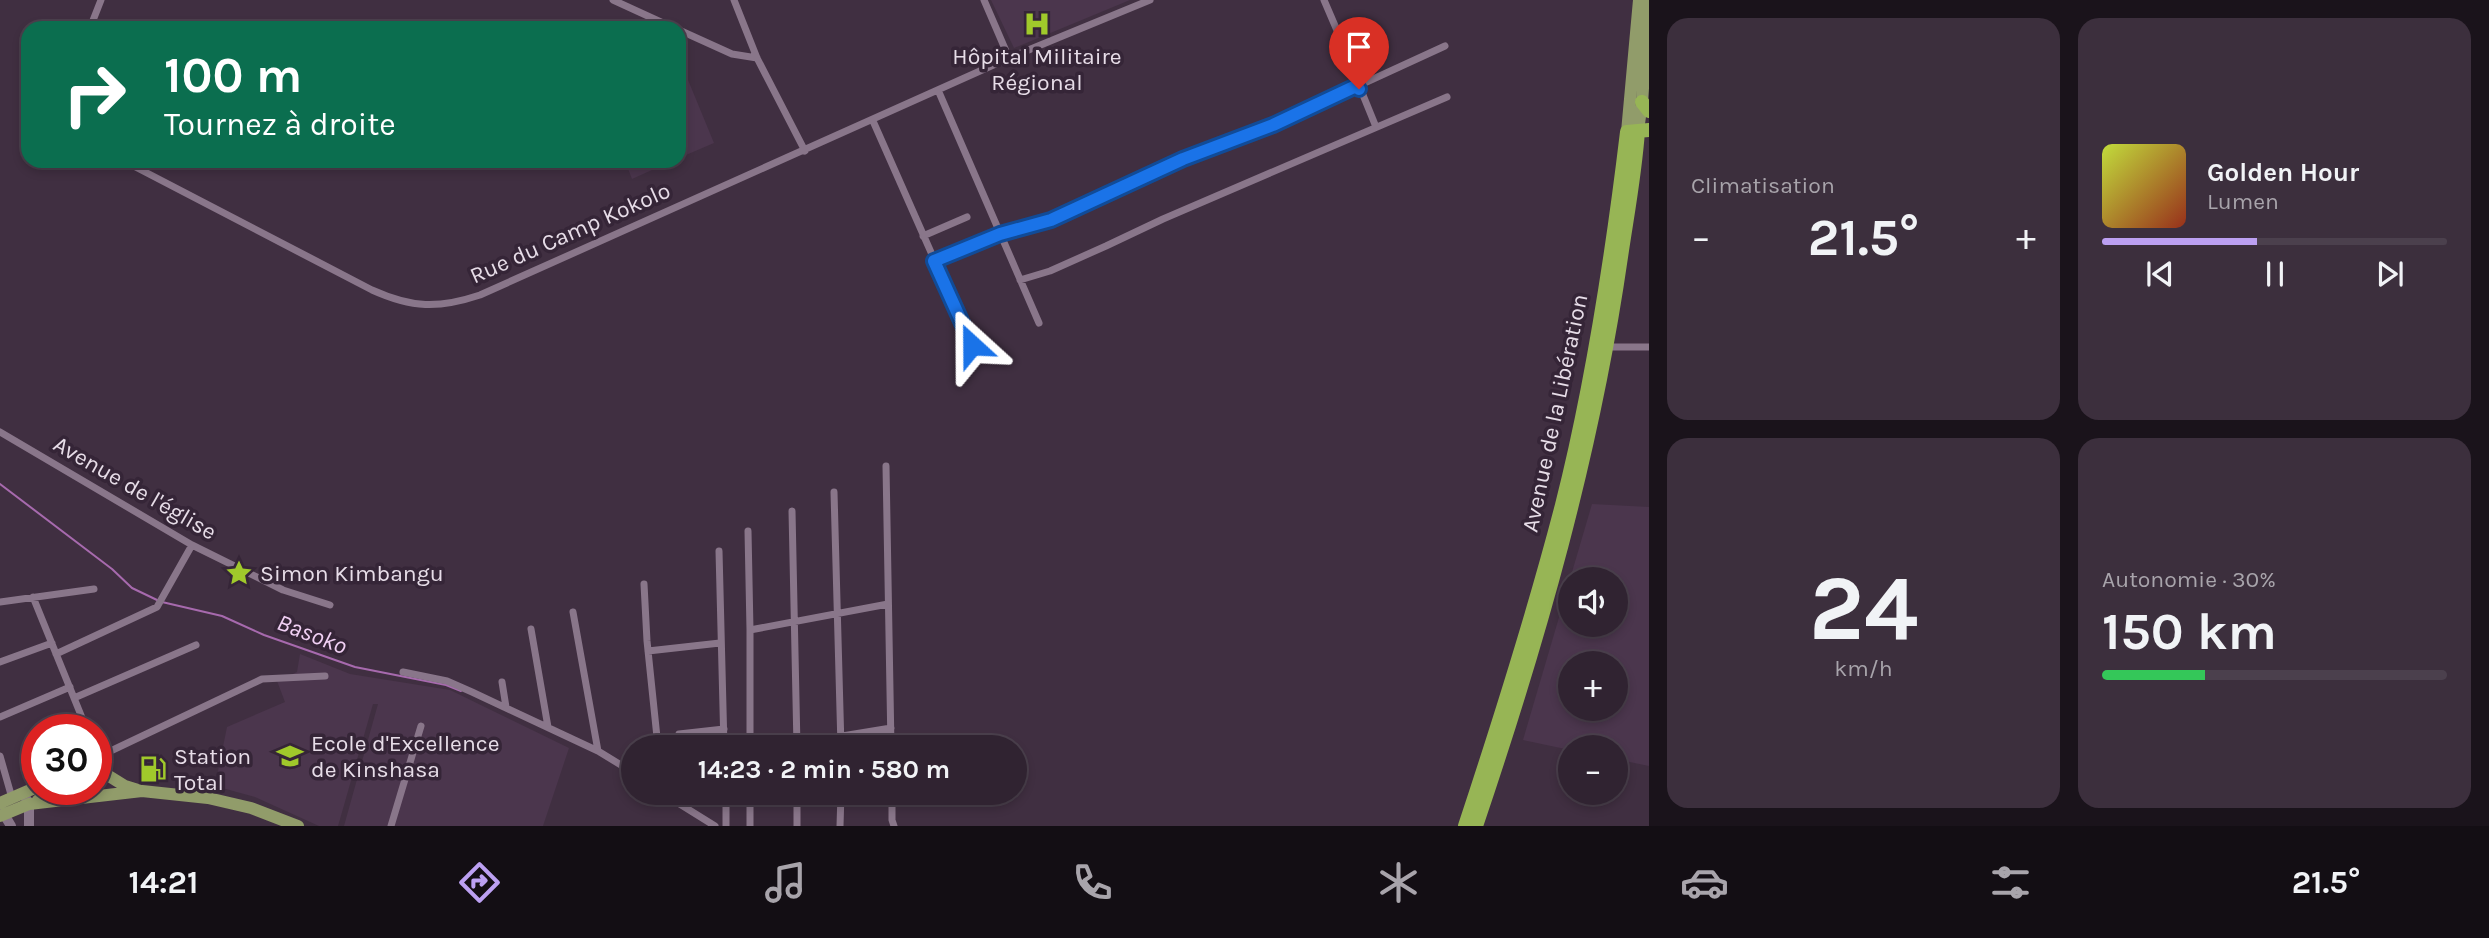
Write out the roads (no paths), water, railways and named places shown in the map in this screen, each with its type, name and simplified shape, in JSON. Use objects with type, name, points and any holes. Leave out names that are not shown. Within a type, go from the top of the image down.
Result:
[{"type":"highway","name":"Avenue de la Libération","points":[[1476,826],[1506,738],[1578,482],[1606,347],[1639,139]]},
{"type":"highway","name":"Avenue de la Libération","points":[[1465,826],[1519,659],[1562,504],[1639,139]]},
{"type":"main road","name":"Avenue de la Libération","points":[[1639,0],[1639,139]]},
{"type":"main road","name":"Avenue de la Libération","points":[[1639,139],[1646,107],[1649,4]]},
{"type":"main road","points":[[112,774],[125,786],[142,791],[208,798],[251,808],[298,826]]},
{"type":"main road","points":[[112,793],[142,791]]},
{"type":"main road","points":[[10,808],[30,805]]},
{"type":"street","points":[[93,21],[101,0]]},
{"type":"street","points":[[613,0],[659,21]]},
{"type":"street","points":[[734,0],[757,58],[804,151]]},
{"type":"street","points":[[984,0],[1009,58]]},
{"type":"street","name":"Rue du Camp Kokolo","points":[[137,168],[391,299],[426,306],[460,302],[873,121],[1009,58],[1150,0]]},
{"type":"street","points":[[1324,0],[1342,42],[1349,71],[1376,127]]},
{"type":"street","points":[[686,33],[732,54],[757,58]]},
{"type":"street","points":[[934,261],[1000,234],[1051,220],[1183,159],[1273,125],[1445,46]]},
{"type":"street","points":[[939,90],[1039,323]]},
{"type":"street","points":[[1020,280],[1050,271],[1447,97]]},
{"type":"street","points":[[873,121],[972,345]]},
{"type":"street","points":[[923,236],[967,217]]},
{"type":"street","points":[[1606,347],[1649,347]]},
{"type":"street","name":"Avenue de l'église","points":[[0,432],[191,545],[283,590],[330,605]]},
{"type":"street","points":[[886,466],[891,735]]},
{"type":"street","points":[[834,492],[841,735]]},
{"type":"street","points":[[792,511],[797,735]]},
{"type":"street","points":[[748,531],[750,735]]},
{"type":"street","points":[[56,654],[157,607],[191,545]]},
{"type":"street","points":[[719,551],[724,735]]},
{"type":"street","points":[[644,584],[657,735]]},
{"type":"street","points":[[0,602],[94,589]]},
{"type":"street","points":[[33,597],[80,714]]},
{"type":"street","points":[[750,630],[888,604]]},
{"type":"street","points":[[573,612],[598,751]]},
{"type":"street","points":[[531,629],[548,727]]},
{"type":"street","points":[[0,662],[51,643]]},
{"type":"street","points":[[648,651],[720,643]]},
{"type":"street","points":[[74,698],[196,645]]},
{"type":"street","points":[[403,671],[447,681],[598,751],[621,765]]},
{"type":"street","points":[[112,752],[253,682],[275,677],[291,679],[325,676]]},
{"type":"street","points":[[502,682],[506,707]]},
{"type":"street","points":[[0,717],[70,687]]},
{"type":"street","points":[[392,826],[421,726]]},
{"type":"street","points":[[847,735],[891,728]]},
{"type":"street","points":[[679,734],[724,729]]},
{"type":"street","points":[[0,756],[10,808],[29,826]]},
{"type":"street","points":[[681,805],[715,826]]},
{"type":"street","points":[[726,805],[726,826]]},
{"type":"street","points":[[750,805],[750,826]]},
{"type":"street","points":[[797,805],[797,826]]},
{"type":"street","points":[[840,826],[841,805]]},
{"type":"street","points":[[892,805],[894,826]]},
{"type":"waterway","name":"Basoko","points":[[0,484],[112,569],[132,588],[157,600]]},
{"type":"waterway","name":"Basoko","points":[[162,602],[222,616],[264,635],[355,667],[446,685],[461,691]]},
{"type":"place","name":"Hôpital Militaire Régional","points":[[1037,24]]},
{"type":"place","name":"Simon Kimbangu","points":[[239,573]]},
{"type":"place","name":"Ecole d'Excellence de Kinshasa","points":[[290,756]]},
{"type":"place","name":"Station Total","points":[[153,769]]}]
